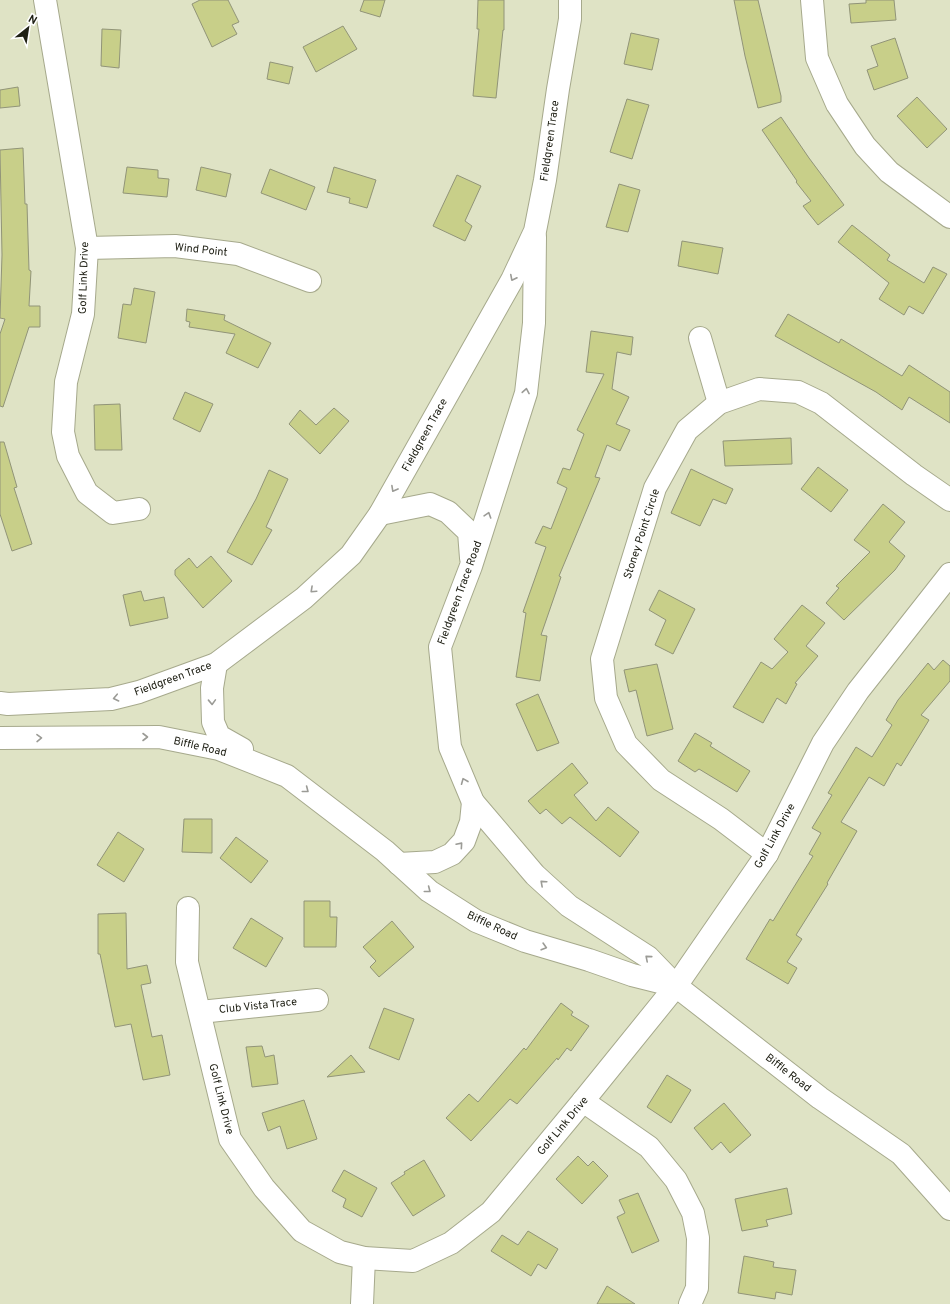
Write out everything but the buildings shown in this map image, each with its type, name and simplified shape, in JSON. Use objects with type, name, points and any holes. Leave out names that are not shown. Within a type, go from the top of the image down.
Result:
[{"type":"street","name":"Golf Link Drive","points":[[45,0],[87,248],[84,314],[66,382],[63,432],[68,456],[87,493],[113,513],[139,509]]},
{"type":"street","name":"Fieldgreen Trace","points":[[0,703],[70,702],[112,699],[139,692],[216,664],[304,598],[351,555],[380,514],[512,280],[536,231],[570,20],[570,0]]},
{"type":"street","points":[[812,0],[817,58],[837,104],[865,146],[889,172],[950,217]]},
{"type":"street","name":"Fieldgreen Trace Road","points":[[536,231],[534,324],[526,394],[471,566],[440,647],[450,747],[473,802],[540,880],[569,906],[648,956],[676,986]]},
{"type":"street","name":"Wind Point","points":[[87,248],[175,246],[238,254],[310,281]]},
{"type":"street","points":[[700,338],[719,403]]},
{"type":"street","name":"Stoney Point Circle","points":[[767,854],[721,820],[661,780],[626,744],[606,698],[602,659],[655,488],[687,430],[719,403],[759,389],[798,392],[821,403],[914,475],[950,500]]},
{"type":"street","points":[[380,514],[430,504],[448,512],[469,532],[471,566]]},
{"type":"street","name":"Golf Link Drive","points":[[188,908],[187,962],[230,1139],[264,1188],[302,1231],[340,1252],[364,1258],[413,1261],[451,1243],[491,1212],[676,986],[767,854],[823,743],[858,691],[950,574]]},
{"type":"street","points":[[216,664],[212,688],[213,722],[219,736],[287,776]]},
{"type":"street","name":"Biffle Road","points":[[0,738],[160,737],[219,749],[287,776],[385,851],[429,891],[476,921],[525,941],[589,960],[632,975],[676,986],[820,1098],[901,1154],[950,1210]]},
{"type":"street","points":[[399,864],[421,864],[435,862],[452,854],[464,841],[471,822],[473,802]]},
{"type":"street","name":"Club Vista Trace","points":[[200,1012],[317,1000]]},
{"type":"street","points":[[583,1101],[649,1147],[676,1180],[693,1213],[698,1238],[697,1288],[690,1304]]},
{"type":"street","points":[[362,1304],[364,1258]]}]
